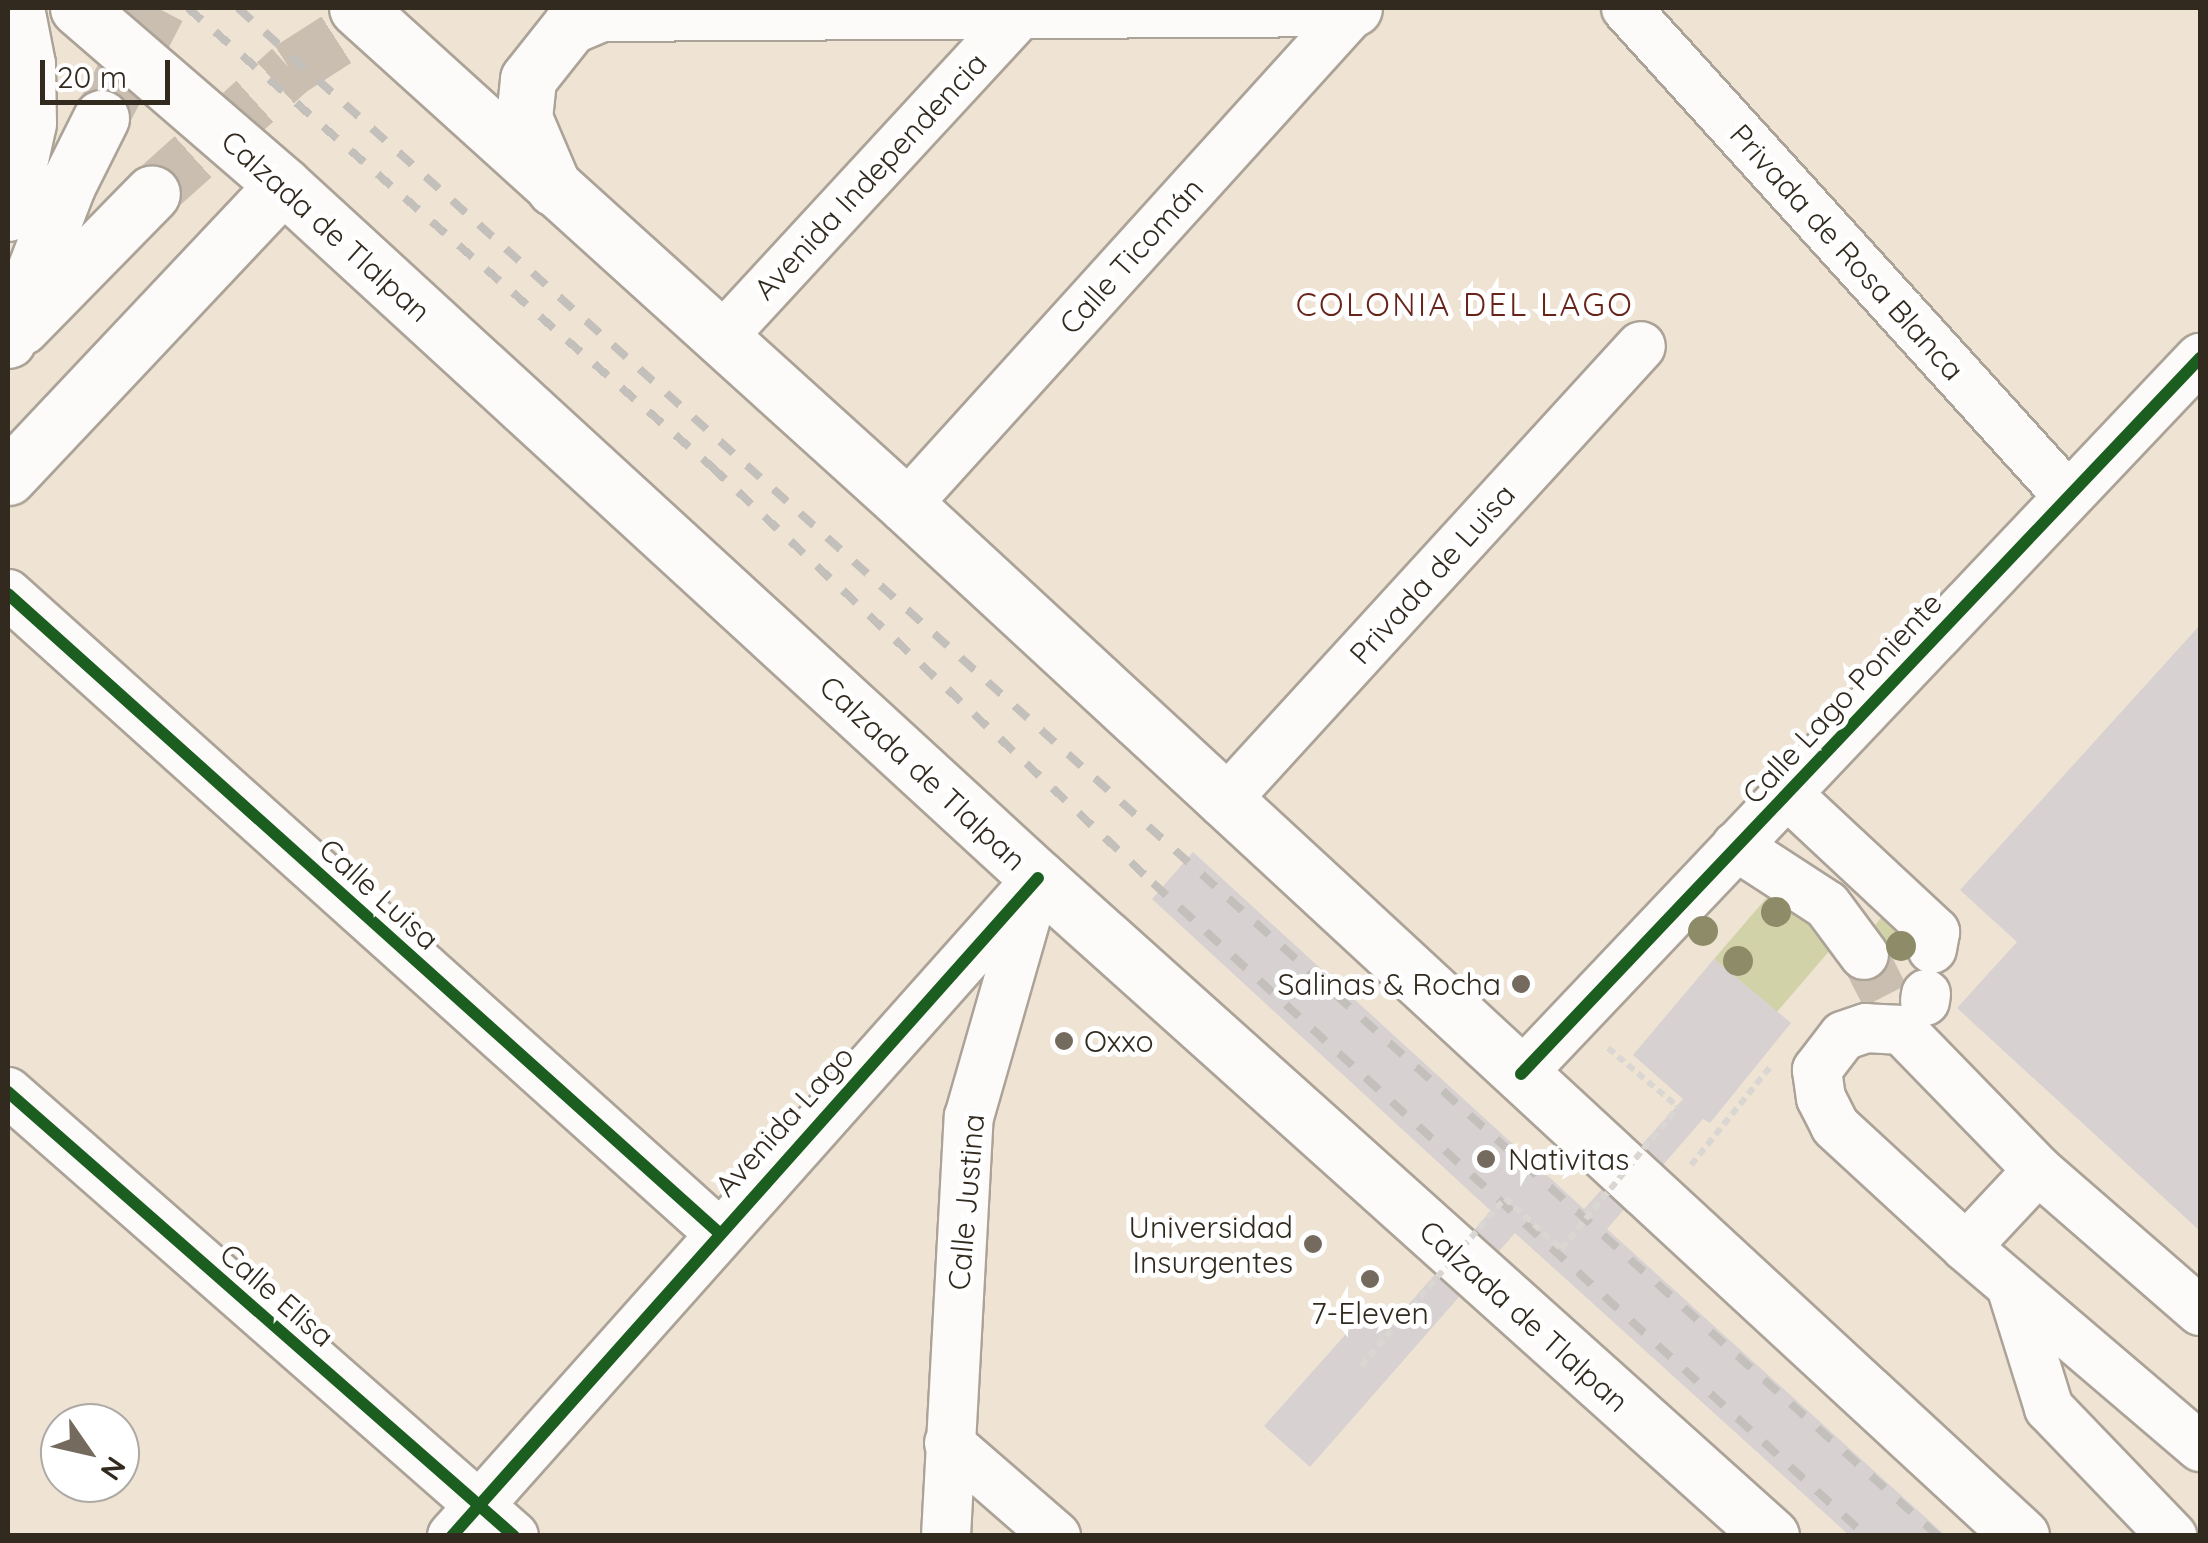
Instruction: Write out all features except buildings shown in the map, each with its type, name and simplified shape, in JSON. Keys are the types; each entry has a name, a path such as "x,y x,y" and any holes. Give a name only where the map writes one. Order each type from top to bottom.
{"main road":[{"path":"8,213 28,124 27,64 16,8"},
{"name":"Calzada de Tlalpan","path":"78,8 283,184 1038,878 1763,1533"},
{"path":"357,8 906,505 1223,803 1662,1202 2021,1536"},
{"path":"554,188 524,118 528,79 570,26 600,13 1019,14 1355,8"},
{"path":"8,341 67,186 101,118"},
{"path":"8,477 283,184"},
{"path":"8,341 152,193"}],"street":[{"name":"Calle Ticomán","path":"906,505 1355,8"},
{"name":"Privada de Rosa Blanca","path":"1626,8 2068,496"},
{"name":"Avenida Independencia","path":"722,337 1019,14"},
{"name":"Privada de Luisa","path":"1223,803 1640,346"},
{"name":"Calle Lago Poniente","path":"1521,1074 2200,358"},
{"name":"Calle Luisa","path":"8,594 718,1232"},
{"path":"1786,794 1935,932 1914,994 1866,1028 1842,1036 1817,1070 1821,1098 1835,1126 1966,1248 2200,1446"},
{"path":"1736,846 1826,905 1864,954"},
{"name":"Avenida Lago","path":"482,1525 718,1232 1038,878"},
{"name":"Calle Justina","path":"946,1536 969,1117 1038,878"},
{"path":"1914,994 2038,1170 2200,1311"},
{"name":"Calle Elisa","path":"8,1092 482,1525"},
{"path":"1966,1248 2038,1170"},
{"path":"2011,1286 2049,1408 2172,1536"},
{"path":"949,1443 1056,1536"}],"path":[{"path":"1361,1366 1505,1198 1560,1249 1678,1107 1573,1018"},
{"path":"1662,1202 1734,1112"}],"green space":[{"path":"1775,888 1796,898 1831,949 1777,1012 1714,959"},
{"path":"1884,914 1921,948 1922,955 1872,953 1869,933"}],"tunnel":[{"path":"101,118 158,8"},
{"path":"152,193 290,69 385,8"},
{"path":"1864,955 1885,996"}],"railway":[{"path":"188,8 712,467 1153,883 1866,1536"},
{"path":"238,8 1938,1536"}],"cycle path":[{"path":"1521,1074 2200,358"},
{"path":"8,594 718,1232"},
{"path":"452,1536 1038,878"},
{"path":"8,1092 514,1536"}],"place":[{"name":"Salinas & Rocha","path":"1521,984"},
{"name":"Oxxo","path":"1064,1041"},
{"name":"Nativitas","path":"1486,1159"},
{"name":"Universidad Insurgentes","path":"1313,1244"},
{"name":"7-Eleven","path":"1370,1279"}],"district":[{"name":"COLONIA DEL LAGO","path":"1465,304"}]}
